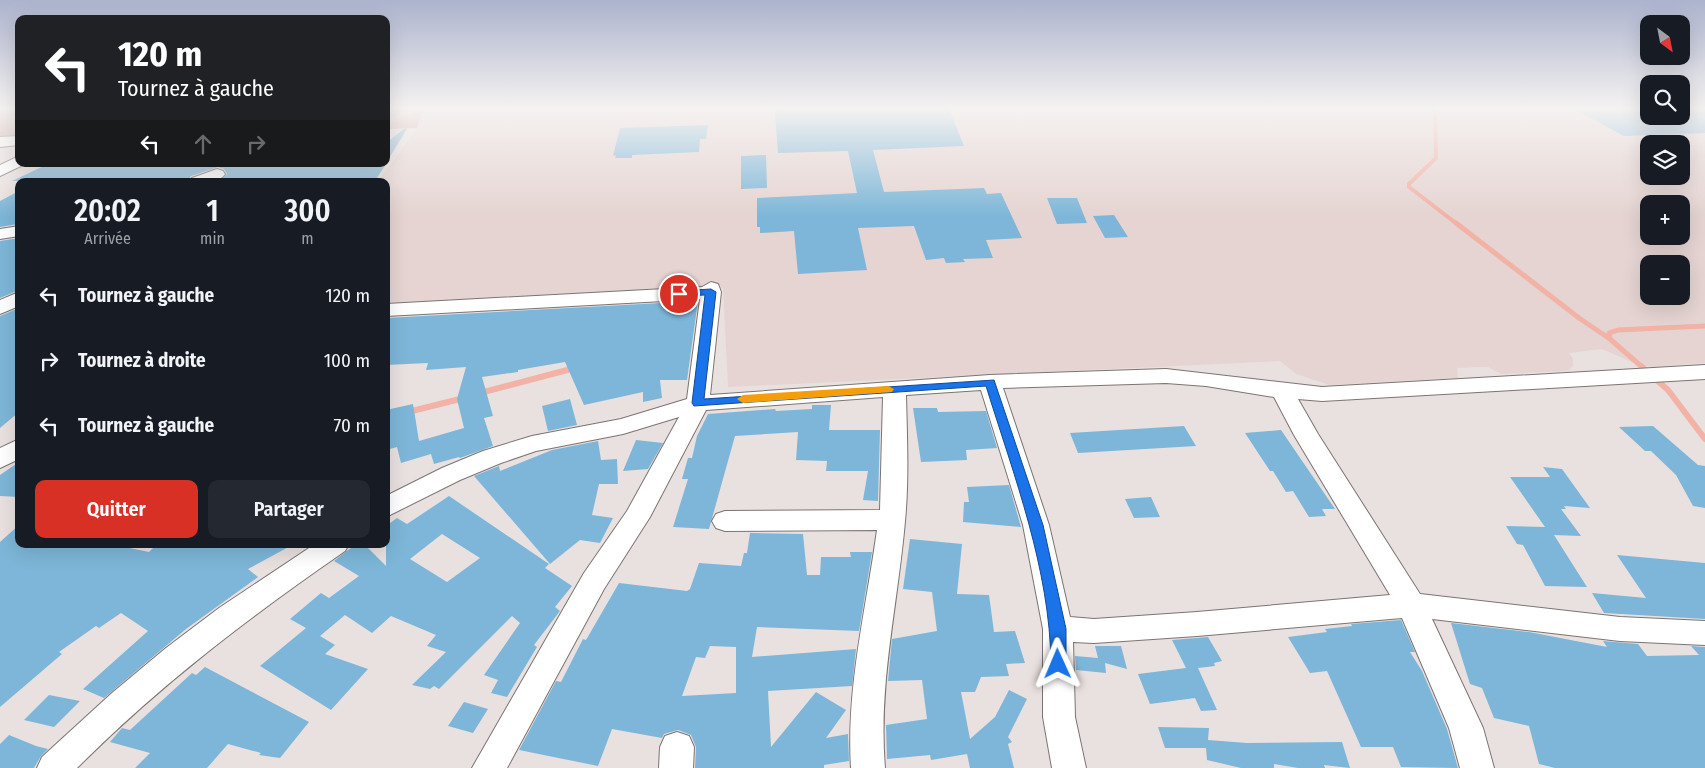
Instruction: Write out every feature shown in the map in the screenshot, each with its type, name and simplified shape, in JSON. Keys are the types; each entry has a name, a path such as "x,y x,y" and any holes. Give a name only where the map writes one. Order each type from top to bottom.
{"street":[{"path":"0,171 15,164"},
{"path":"206,178 217,174"},
{"path":"0,234 15,232"},
{"path":"390,310 711,290 698,403 637,517 594,581 488,768"},
{"path":"0,308 15,300"},
{"path":"390,502 492,457 532,444 623,426 698,403 990,382 1166,376 1206,379 1282,391 1322,394 1705,372"},
{"path":"990,382 1036,525 1058,629 1059,717 1069,768"},
{"path":"868,768 867,696 892,520 896,442 894,389"},
{"path":"1282,391 1306,435 1411,605 1466,728 1478,768"},
{"path":"0,446 15,446"},
{"path":"0,460 15,449"},
{"path":"726,521 892,520"},
{"path":"54,768 97,726 195,642 250,601 329,548"},
{"path":"1058,629 1094,631 1197,624 1411,605 1620,629 1705,633"}],"shaded area":[{"path":"405,145 1640,145 1640,185 1690,185 1690,145 1705,145 1705,363 1652,367 1636,364 1602,349 1569,353 1573,359 1573,366 1568,371 1501,374 1488,367 1457,368 1458,378 1330,385 1296,374 1280,361 728,387 723,288 390,303 390,178 380,178"}],"building":[{"path":"390,145 397,145 390,157"},
{"path":"616,145 700,145 699,152 632,155 632,158 615,158 616,155 613,156"},
{"path":"777,145 964,145 873,150 884,192 984,188 987,194 1001,193 1022,238 986,240 993,258 963,259 965,262 946,263 944,258 926,260 914,226 858,228 867,270 798,274 794,231 760,233 760,227 757,227 757,198 857,193 848,151 778,153"},
{"path":"766,155 767,188 741,189 741,156"},
{"path":"42,167 218,167 190,178 18,178"},
{"path":"218,167 384,167 377,178 222,178 227,174 224,169"},
{"path":"15,193 15,224 0,227 0,201"},
{"path":"1047,198 1077,198 1087,223 1057,224"},
{"path":"1114,215 1128,237 1105,238 1093,216"},
{"path":"15,239 15,292 0,298 0,241"},
{"path":"698,301 687,380 660,380 662,398 643,402 643,392 584,405 565,362 482,377 493,416 484,418 493,446 460,458 434,464 431,454 401,463 397,447 390,449 390,409 413,404 419,441 464,428 457,399 466,367 426,370 428,363 390,365 390,318"},
{"path":"15,310 15,415 0,428 0,316"},
{"path":"570,399 577,425 548,431 542,406"},
{"path":"812,405 831,405 829,430 880,430 878,501 863,500 868,471 826,471 827,461 796,460 798,432 735,436 709,529 673,527 688,479 682,479 688,458 692,458 697,436 708,414 775,409 776,411 812,409"},
{"path":"913,408 937,408 938,412 986,411 997,448 966,450 967,460 921,462"},
{"path":"1184,426 1196,446 1078,453 1070,433"},
{"path":"1653,426 1698,465 1705,466 1705,508 1693,506 1676,475 1651,451 1645,451 1619,427"},
{"path":"1281,430 1335,509 1322,509 1326,516 1309,517 1293,491 1286,492 1273,471 1270,471 1245,433"},
{"path":"636,440 663,443 648,469 623,471"},
{"path":"598,441 601,460 617,459 618,484 599,484 592,515 613,518 600,543 580,540 550,564 474,476 499,466 500,471 552,450"},
{"path":"15,465 15,497 0,496 0,475"},
{"path":"1543,467 1562,469 1590,508 1564,506 1566,509 1561,509 1581,536 1554,535 1587,587 1545,586 1523,545 1517,544 1506,526 1545,527 1510,477 1550,477"},
{"path":"1009,485 1021,527 963,522 964,502 969,502 967,487"},
{"path":"449,496 549,564 545,568 572,586 555,607 560,611 534,645 537,647 507,697 491,693 498,680 484,675 520,623 512,616 439,689 434,686 430,689 412,685 446,652 427,646 436,635 391,616 372,633 345,615 320,636 335,645 325,654 368,669 331,710 260,666 306,628 290,619 321,593 329,598 359,576 334,561 351,548 368,548 386,566 386,548 390,548 390,523 397,518 407,524","holes":["442,534 480,558 447,582 410,559"]},
{"path":"1151,497 1160,517 1134,518 1125,499"},
{"path":"15,529 15,548 130,548 149,552 153,548 287,548 248,569 258,577 186,629 104,698 83,689 148,631 121,613 99,628 96,626 59,652 62,654 0,707 0,542"},
{"path":"750,533 803,534 807,575 820,575 821,557 851,557 850,552 872,552 859,631 757,627 752,657 856,649 852,686 768,691 771,747 816,692 846,710 826,738 848,734 849,761 824,765 824,768 695,768 696,747 691,735 678,730 664,734 662,738 612,729 598,766 519,750 556,681 561,682 583,639 586,640 619,583 687,591 690,589 699,563 741,566 744,553 747,553","holes":["710,646 736,647 736,693 682,696 696,657 705,658"]},
{"path":"910,539 962,544 957,594 989,595 994,632 1015,631 1025,663 1006,664 1009,676 981,677 975,692 961,692 970,739 995,717 1009,690 1027,699 1008,737 1012,742 1008,744 1014,768 970,768 967,754 931,760 930,755 887,759 886,725 927,719 922,680 888,681 892,639 937,631 932,592 903,589"},
{"path":"1617,555 1705,563 1705,619 1604,613 1592,593 1646,598"},
{"path":"1401,620 1415,652 1410,652 1422,671 1447,729 1458,768 1401,767 1393,747 1361,747 1327,671 1310,673 1288,637 1327,632 1325,629 1352,626 1351,624"},
{"path":"1451,623 1529,632 1607,647 1603,641 1638,644 1647,656 1699,655 1691,646 1705,647 1705,768 1555,768 1539,764 1529,726 1494,718 1482,688 1470,684"},
{"path":"1208,637 1222,661 1214,663 1215,666 1198,668 1217,710 1201,711 1195,698 1150,704 1138,674 1186,668 1172,640"},
{"path":"1095,646 1121,646 1127,669 1105,663 1106,673 1076,670 1075,656 1098,658"},
{"path":"205,667 309,722 280,758 259,755 261,753 228,744 207,768 135,768 150,753 110,742 122,728 130,730 192,673 196,675"},
{"path":"49,695 80,701 54,727 24,720"},
{"path":"464,702 488,709 473,733 448,726"},
{"path":"1158,727 1209,728 1208,740 1247,743 1342,742 1350,768 1324,765 1325,768 1298,768 1274,764 1274,768 1241,768 1207,760 1206,748 1165,748"},
{"path":"9,735 48,749 34,768 0,768 0,744"}],"waterway":[{"path":"1436,145 1436,158 1409,184 1409,187 1457,224"},
{"path":"1456,223 1579,318 1610,339"},
{"path":"1610,339 1609,333 1618,330 1705,326"},
{"path":"1610,339 1642,367"},
{"path":"1641,366 1668,390 1705,439"},
{"path":"480,393 575,368"},
{"path":"408,412 464,398"}],"slow traffic":[{"path":"743,399 888,389"}],"route":[{"path":"679,294 711,292 698,403 990,382 1036,525 1058,629 1058,664"}]}
